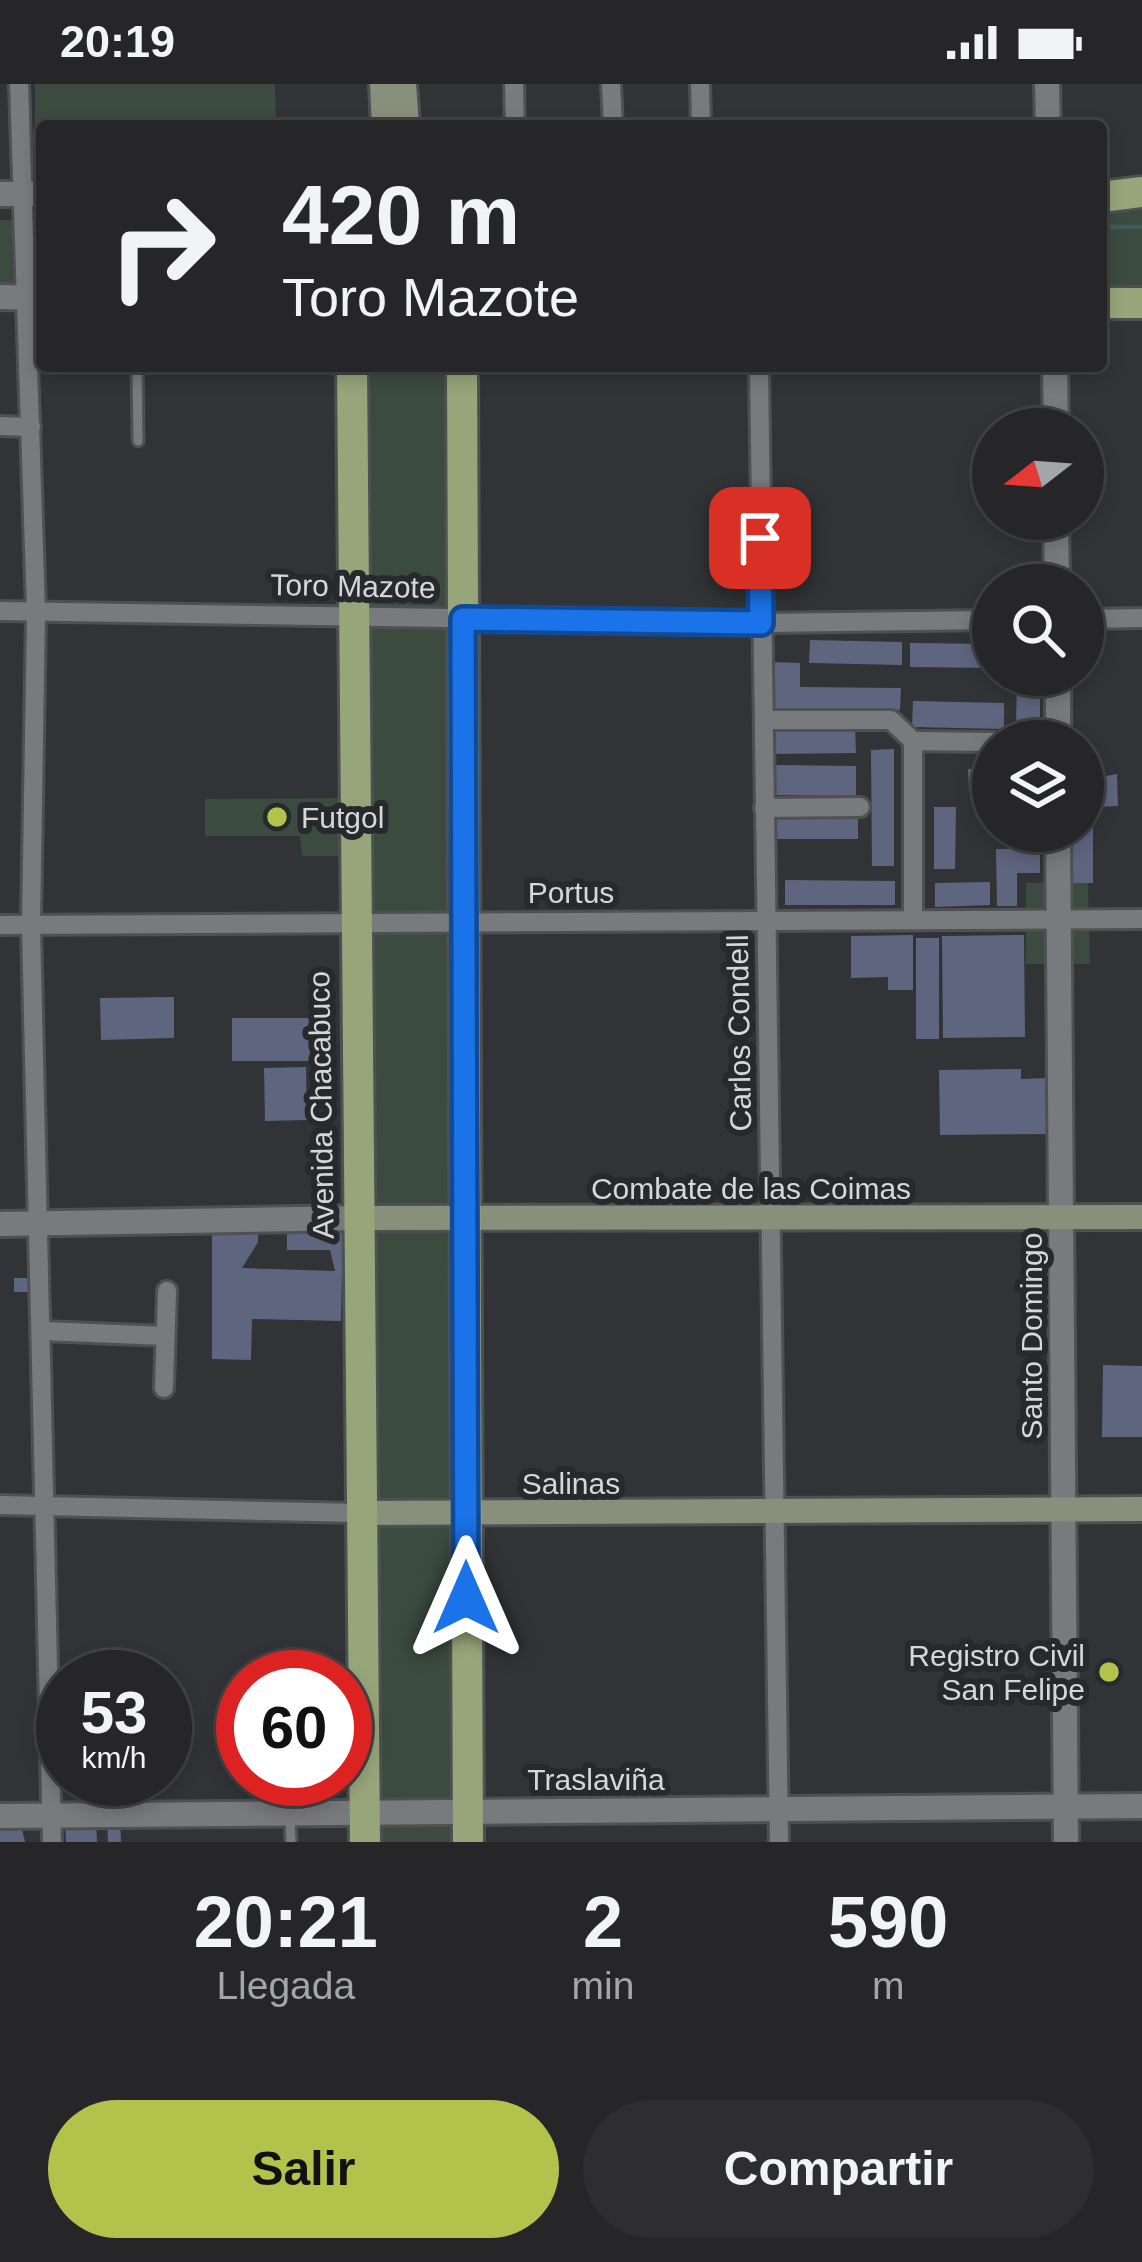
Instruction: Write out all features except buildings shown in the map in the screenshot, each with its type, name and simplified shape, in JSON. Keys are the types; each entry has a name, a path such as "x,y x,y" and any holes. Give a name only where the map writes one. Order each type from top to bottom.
{"main road":[{"path":"382,84 384,120"},
{"path":"404,84 407,120"},
{"path":"1107,196 1142,192"},
{"path":"1107,302 1142,303"},
{"name":"Avenida Chacabuco","path":"352,372 365,1826"},
{"path":"462,372 467,1842"},
{"name":"Combate de las Coimas","path":"360,1219 1142,1217"},
{"name":"Salinas","path":"359,1514 1142,1509"}],"street":[{"path":"19,84 22,194 35,298 32,926 52,1842"},
{"path":"514,84 515,120"},
{"path":"611,84 614,120"},
{"path":"700,84 701,120"},
{"path":"1047,84 1048,120"},
{"path":"0,297 35,298"},
{"name":"Carlos Condell","path":"759,372 779,1842"},
{"path":"1055,372 1056,408"},
{"path":"0,426 31,427"},
{"name":"Toro Mazote","path":"0,611 761,623 972,620"},
{"path":"1104,619 1142,618"},
{"path":"764,720 891,720 914,741 972,742"},
{"path":"914,741 914,920"},
{"path":"764,808 860,807"},
{"name":"Santo Domingo","path":"1058,852 1066,1842"},
{"name":"Portus","path":"0,925 1142,919"},
{"path":"0,1224 360,1219"},
{"path":"164,1388 167,1291"},
{"path":"43,1331 165,1336"},
{"name":"Salinas","path":"0,1505 359,1514"},
{"name":"Traslaviña","path":"0,1816 290,1812 365,1826 467,1810 1142,1806"}],"lane":[{"path":"137,372 138,441"},
{"path":"290,1812 291,1842"}],"green space":[{"path":"35,84 275,84 276,120 36,120 35,187"},
{"path":"1142,211 1142,290 1107,291 1107,213"},
{"path":"0,220 12,220 13,285 0,285"},
{"path":"363,372 454,372 455,1842 369,1842 372,1650 368,1650"},
{"name":"Futgol","path":"349,798 349,856 302,856 300,836 205,836 205,799"},
{"path":"1026,883 1088,883 1090,964 1026,964"}],"waterway":[{"path":"1107,227 1142,227"}],"place":[{"name":"Futgol","path":"277,817"},
{"name":"Registro Civil San Felipe","path":"1109,1672"}],"route":[{"path":"466,1598 463,619 761,623 760,538"}]}
